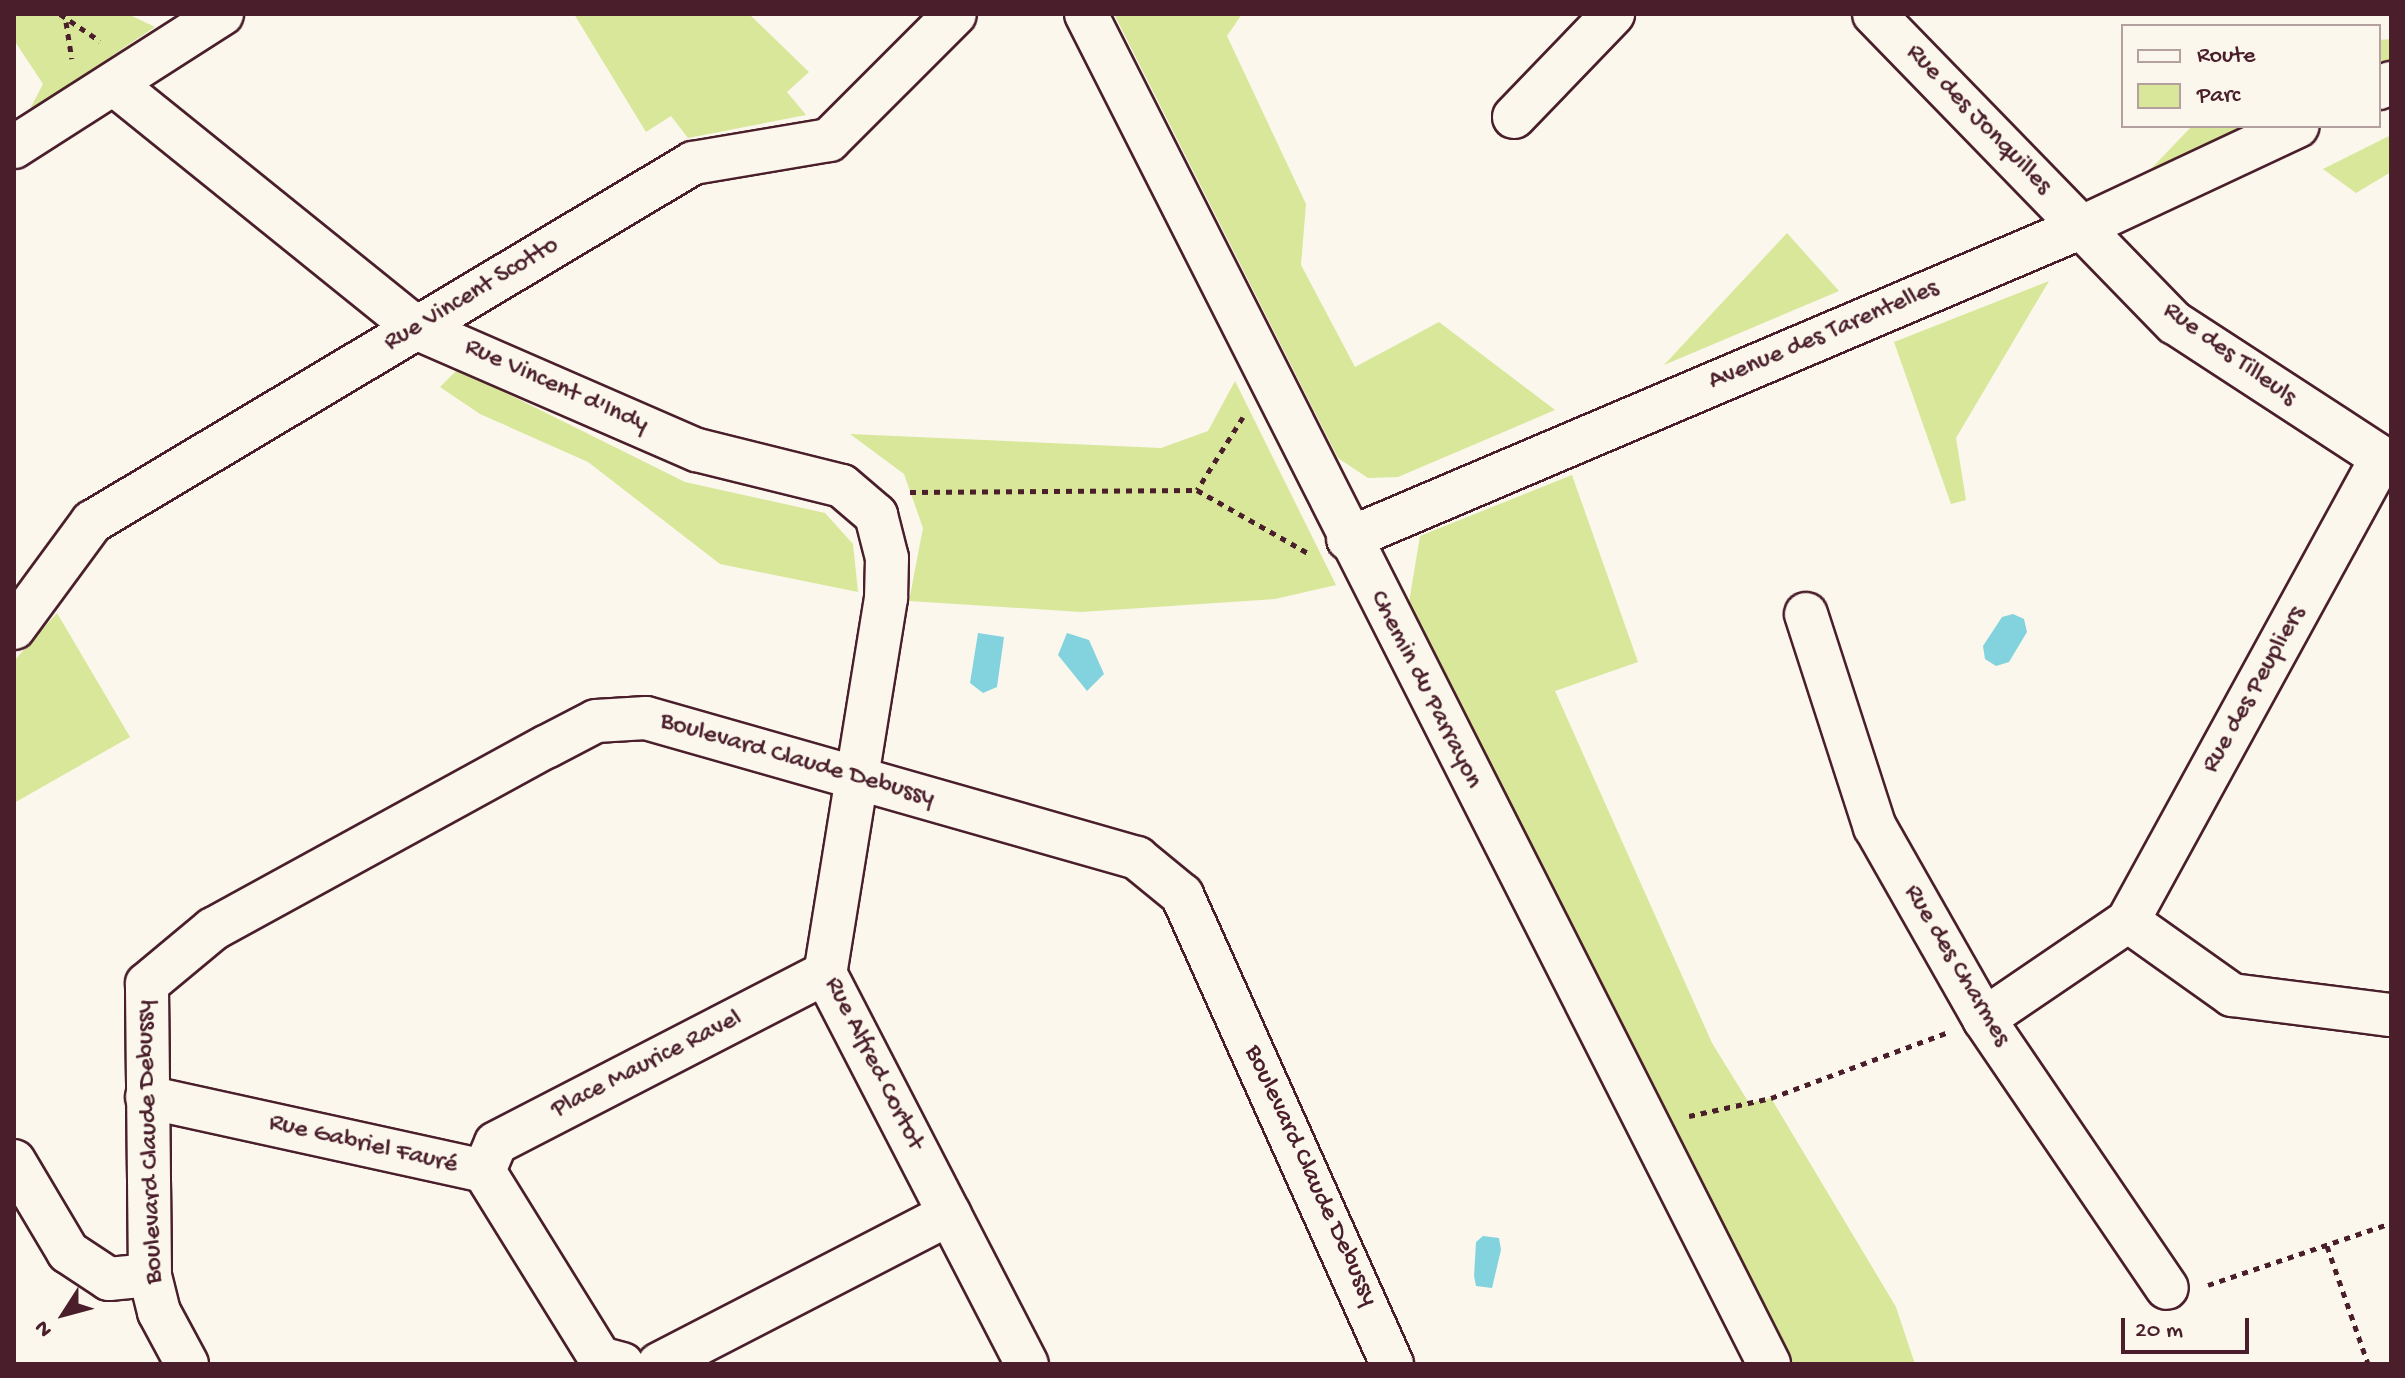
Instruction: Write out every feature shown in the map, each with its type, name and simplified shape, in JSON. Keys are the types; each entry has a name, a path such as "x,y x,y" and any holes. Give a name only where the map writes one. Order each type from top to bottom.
{"street":[{"path":"14,147 222,14"},
{"name":"Rue Vincent Scotto","path":"14,628 92,522 693,163 829,140 955,14"},
{"name":"Chemin du Parrayon","path":"1086,14 1269,375 1348,539 1769,1364"},
{"path":"1514,117 1613,14"},
{"name":"Rue des Jonquilles","path":"1874,14 2082,227"},
{"name":"Rue Vincent d'Indy","path":"114,84 416,328 697,450 842,486 876,515"},
{"name":"Avenue des Tarentelles","path":"1348,539 2082,227 2294,128"},
{"name":"Rue des Tilleuls","path":"2082,227 2175,323 2386,462"},
{"name":"Rue des Peupliers","path":"1984,1019 2128,921 2386,462"},
{"name":"Rue Alfred Cortot","path":"876,515 887,558 886,598 825,973 1027,1364"},
{"name":"Rue des Charmes","path":"1806,614 1875,827 1984,1019 2167,1288"},
{"name":"Boulevard Claude Debussy","path":"187,1364 159,1312 150,1275 147,984 172,957 596,721 646,718 1137,858 1182,895 1392,1364"},
{"path":"2128,921 2232,995 2391,1015"},
{"name":"Place Maurice Ravel","path":"484,1171 496,1143 825,973"},
{"name":"Rue Gabriel Fauré","path":"147,1097 484,1171 600,1358 622,1364"},
{"path":"14,1161 68,1252 109,1279 150,1275"},
{"path":"659,1364 950,1214"}],"path":[{"path":"1197,490 1269,375"},
{"path":"876,515 904,492 1197,490 1312,555 1348,539"},
{"path":"1647,1126 1771,1098 1984,1019"},
{"path":"2167,1288 2224,1283 2391,1223"},
{"path":"2327,1246 2368,1364"}],"green space":[{"path":"14,14 128,14 155,27 29,111 43,84 14,40"},
{"path":"574,14 749,14 809,72 787,92 806,115 688,138 671,116 646,132"},
{"path":"1114,14 1242,14 1227,36 1306,204 1301,265 1355,367 1439,322 1555,410 1398,477 1368,478 1338,458"},
{"path":"2391,39 2391,64 2381,68 2381,40"},
{"path":"2190,128 2246,128 2149,171"},
{"path":"2391,135 2391,172 2356,193 2323,169"},
{"path":"1787,233 1839,291 1664,365"},
{"path":"2049,281 1956,438 1966,500 1951,504 1894,342"},
{"path":"458,369 685,482 825,513 853,544 858,592 720,564 588,462 480,414 440,387"},
{"path":"1235,381 1336,585 1275,599 1081,612 909,601 923,528 904,474 850,434 1161,448 1208,431"},
{"path":"1572,475 1638,662 1555,691 1712,1043 1749,1103 1771,1098 1896,1307 1915,1364 1791,1364 1407,614 1420,536"},
{"path":"57,613 130,737 14,803 14,661"}],"water":[{"path":"2013,614 2024,619 2027,632 2009,662 1996,666 1985,659 1983,646 2002,617"},
{"path":"978,633 1004,637 997,687 983,693 970,683"},
{"path":"1067,633 1089,640 1104,674 1087,691 1058,655"},
{"path":"1483,1236 1499,1238 1501,1250 1492,1288 1476,1286 1474,1276 1476,1242"}]}
